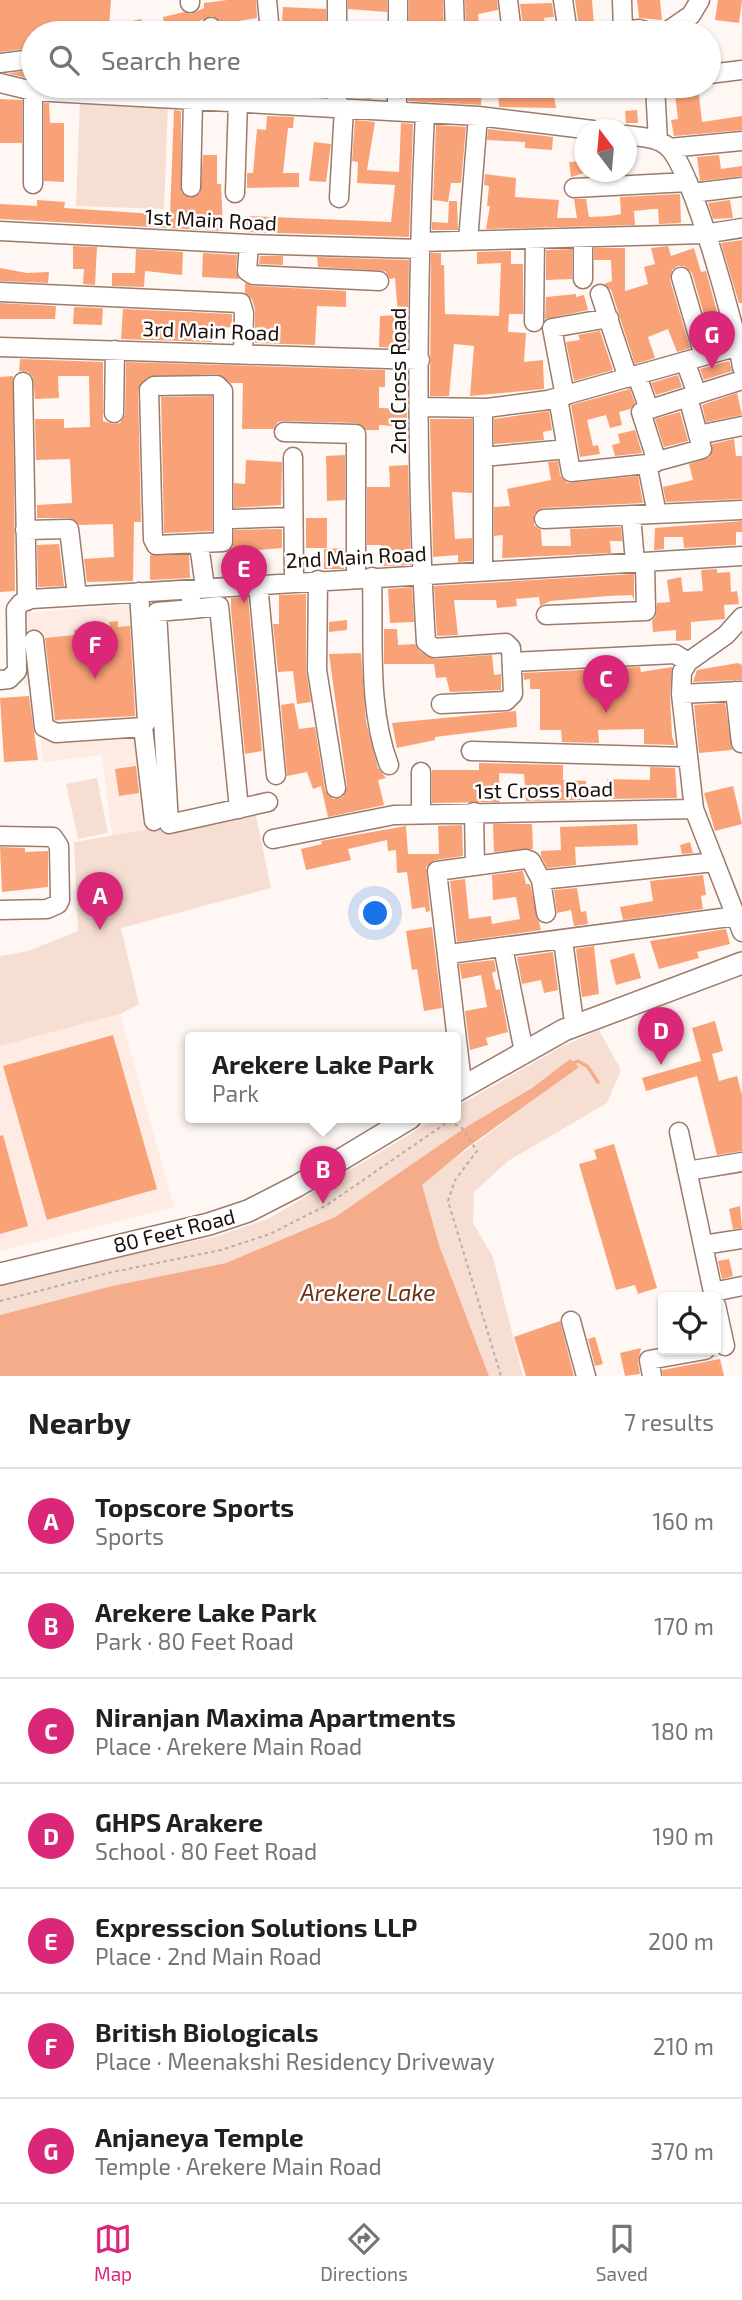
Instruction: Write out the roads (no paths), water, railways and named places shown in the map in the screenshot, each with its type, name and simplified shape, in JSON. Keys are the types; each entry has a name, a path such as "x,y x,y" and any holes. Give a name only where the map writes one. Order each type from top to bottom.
{"main road":[{"path":"461,1078 522,1047 573,1015 742,950"},
{"path":"522,1047 742,963"},
{"name":"80 Feet Road","path":"0,1274 222,1220 297,1186 380,1123"},
{"name":"80 Feet Road","path":"0,1260 228,1205 400,1123"}],"street":[{"path":"267,0 269,21"},
{"path":"337,0 337,21"},
{"path":"398,0 398,21"},
{"path":"454,0 455,21"},
{"path":"508,0 511,21"},
{"path":"563,0 566,21"},
{"path":"622,0 623,21"},
{"path":"682,21 694,12 700,0"},
{"path":"0,63 21,60"},
{"path":"721,73 742,70"},
{"path":"0,83 21,88"},
{"path":"33,98 33,184"},
{"path":"157,98 198,98"},
{"path":"226,98 238,102 478,116 574,128"},
{"path":"275,98 276,104"},
{"path":"339,98 339,198"},
{"path":"397,98 397,111"},
{"path":"657,98 664,145 690,187 704,234 735,307 742,367"},
{"path":"191,187 193,100"},
{"path":"235,193 238,102"},
{"name":"2nd Cross Road","path":"425,113 419,246 422,574 426,642 429,647 506,643 511,648 512,662"},
{"path":"468,241 478,116"},
{"path":"637,138 664,145 742,141"},
{"path":"574,188 742,187"},
{"name":"1st Main Road","path":"0,231 249,244 419,246 468,241 704,234 742,228"},
{"path":"583,238 583,279"},
{"path":"534,321 535,239"},
{"path":"249,244 249,274 379,281"},
{"path":"681,277 704,356"},
{"path":"0,292 241,303 244,313 243,354"},
{"path":"600,294 633,377 649,409"},
{"path":"608,318 552,328 571,472 652,463 702,449 685,361"},
{"name":"3rd Main Road","path":"0,346 420,360"},
{"path":"420,407 483,408 562,397 738,346"},
{"path":"114,413 115,350"},
{"path":"657,514 652,463 641,412 742,380"},
{"path":"17,671 16,609 27,601 23,382"},
{"path":"217,385 223,391 224,540 220,544 200,545 156,545 153,542 148,393 154,386 217,385"},
{"path":"483,408 483,571"},
{"path":"698,435 742,426"},
{"path":"284,432 356,434 364,578 383,749 389,765"},
{"path":"483,457 568,449"},
{"path":"293,457 294,582"},
{"path":"544,519 742,510"},
{"path":"546,615 646,611 631,516"},
{"path":"232,519 293,517"},
{"path":"25,530 69,529 77,596"},
{"path":"190,609 200,545"},
{"name":"2nd Main Road","path":"27,601 318,580 742,556"},
{"path":"318,580 317,670 336,788"},
{"path":"258,584 276,775"},
{"path":"139,592 147,721 142,727 155,821"},
{"path":"239,808 219,606 157,612 169,824 268,802"},
{"path":"449,954 563,940 740,924 694,809 681,694 682,672 688,662 726,635 742,617"},
{"path":"34,640 42,723 48,731 142,727"},
{"path":"441,704 511,699 512,662 675,654 688,662"},
{"path":"0,680 9,679 17,671 35,671"},
{"path":"681,694 738,691 741,743"},
{"path":"471,751 688,757"},
{"path":"421,772 422,814"},
{"name":"1st Cross Road","path":"273,839 394,815 694,809"},
{"path":"474,813 475,865"},
{"path":"0,836 53,837 59,846 60,900 58,904 47,909 0,910"},
{"path":"455,1032 449,954 435,876 437,871 526,859 535,864 541,880 546,914"},
{"path":"541,880 715,862"},
{"path":"563,940 573,1015"},
{"path":"503,947 522,1047"},
{"path":"678,1132 713,1292"},
{"path":"687,1171 742,1161"},
{"path":"703,1245 742,1239"},
{"path":"721,1295 742,1286"},
{"path":"571,1321 586,1376"},
{"path":"721,1324 727,1346"},
{"path":"652,1376 649,1360 677,1355"}],"water":[{"name":"Arekere Lake","path":"570,1059 579,1067 468,1147 422,1185 439,1245 489,1376 0,1376 0,1315 112,1286 226,1263 335,1217 466,1127 532,1088"}],"waterway":[{"path":"574,1063 578,1061 587,1066 598,1082"}],"place":[{"name":"Anjaneya Temple","path":"712,369"},
{"name":"Expresscion Solutions LLP","path":"244,603"},
{"name":"British Biologicals","path":"95,679"},
{"name":"Niranjan Maxima Apartments","path":"606,713"},
{"name":"Topscore Sports","path":"100,930"},
{"name":"GHPS Arakere","path":"661,1065"},
{"name":"Arekere Lake Park","path":"323,1204"}]}
